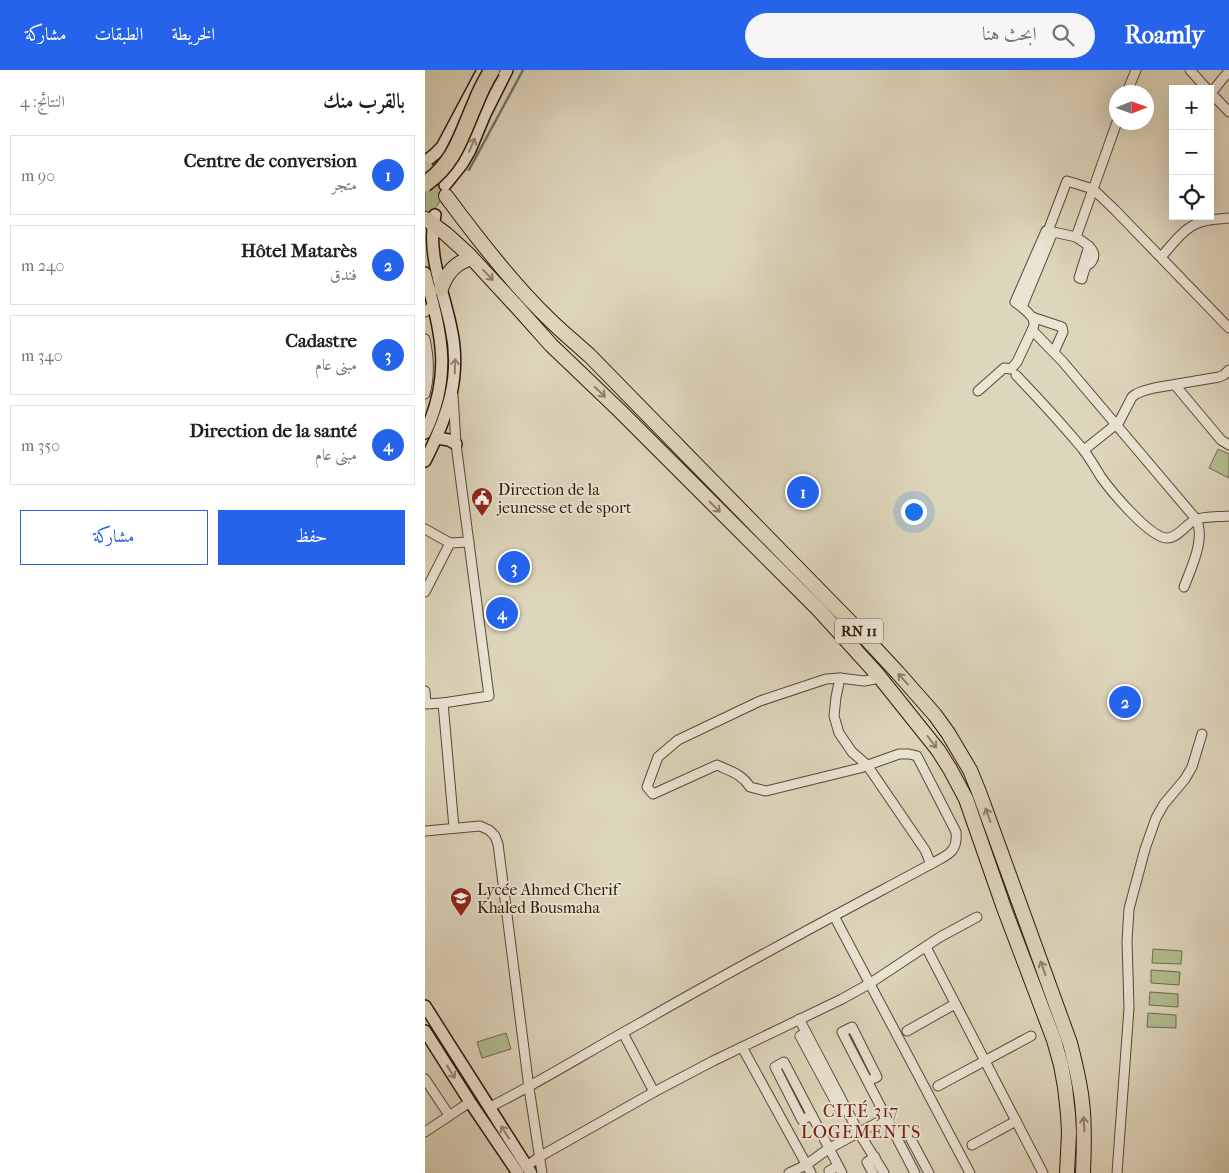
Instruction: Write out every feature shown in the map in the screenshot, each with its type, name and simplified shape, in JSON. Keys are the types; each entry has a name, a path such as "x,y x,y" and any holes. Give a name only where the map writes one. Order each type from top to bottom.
{"highway":[{"path":"426,170 444,168 451,158 492,70"},
{"name":"RN 11","path":"445,191 475,235 547,317 591,357 859,631 930,710 948,734 970,770 979,792 1070,1043 1083,1104 1083,1173"},
{"name":"RN 11","path":"430,219 458,244 551,345 620,411 819,610 880,678 938,750 965,799 1054,1040 1064,1080 1068,1114 1067,1173"},
{"path":"441,288 451,269 471,258"}],"main road":[{"path":"426,170 442,146 483,70"},
{"path":"425,461 437,438 447,412 453,391 455,373 454,344 441,288 430,219 441,209 445,191 463,164 507,70"},
{"name":"RN 11","path":"426,170 437,174 443,181 445,191"},
{"path":"425,274 429,308 441,339 443,361 437,405 425,433"},
{"path":"437,438 449,440 456,444"},
{"path":"425,1006 490,1107 525,1171"},
{"path":"425,1031 470,1102 525,1171"}],"street":[{"path":"1130,85 1136,70"},
{"path":"1190,70 1203,85"},
{"path":"1214,87 1229,71"},
{"path":"1214,97 1229,112"},
{"path":"1076,237 1114,130"},
{"path":"1051,231 1067,181 1093,189 1229,328"},
{"path":"1161,257 1184,231 1192,225 1202,221 1227,220"},
{"path":"1014,372 1035,324 1032,317 1015,302 1046,231 1076,237 1089,246"},
{"path":"1032,317 1062,327 1063,332 1054,352"},
{"path":"1032,330 1054,352 1116,424 1199,524 1200,538 1184,587"},
{"path":"425,339 429,373 425,394"},
{"path":"977,391 1004,368 1014,372 1084,450 1102,478 1127,507 1154,533 1161,537 1169,538 1196,519 1229,516"},
{"path":"1084,450 1119,422 1132,397 1136,394 1154,388 1219,377 1229,370"},
{"path":"1175,385 1221,440 1229,444"},
{"path":"425,692 426,704 489,696 456,444 453,391"},
{"path":"425,529 450,543 469,542"},
{"path":"425,592 450,543"},
{"path":"840,678 834,716 839,732 852,752 867,765 925,850 931,864"},
{"path":"490,1107 529,1088 623,1033 953,851 957,842 956,832 917,756 909,754 899,754 867,765 766,791 750,787 737,774 717,765 653,794 647,787 657,757 678,740 760,701 826,679 840,678 864,681 880,678"},
{"path":"443,703 454,828"},
{"path":"1117,1173 1129,1008 1127,941 1129,909 1145,849 1156,818 1164,804 1185,779 1192,767 1202,734"},
{"path":"425,831 484,827 495,836 498,844 529,1088 542,1173"},
{"path":"834,916 970,1173"},
{"path":"525,1171 539,1157 654,1092 742,1047 843,999 940,937 977,917"},
{"path":"926,947 1043,1173"},
{"path":"907,1031 955,1004"},
{"path":"799,1020 859,1133 884,1173"},
{"path":"868,1082 877,1077 852,1027 842,1032 915,1173"},
{"path":"623,1033 654,1092"},
{"path":"938,1086 1031,1036"},
{"path":"742,1047 811,1173"},
{"path":"812,1116 802,1120 775,1067 784,1062 812,1116 829,1149 840,1170 829,1171 830,1173"},
{"path":"425,1079 449,1115"},
{"path":"425,1132 470,1102"},
{"path":"789,1173 886,1118"},
{"path":"971,1146 1016,1121"},
{"path":"896,1136 906,1130 929,1173"},
{"path":"873,1173 867,1162 875,1157"}],"green space":[{"path":"425,173 439,183 442,193 437,206 425,214"},
{"path":"1218,449 1229,454 1229,478 1209,468"},
{"path":"1153,949 1182,951 1181,964 1152,963"},
{"path":"1151,970 1180,972 1179,985 1151,983"},
{"path":"1150,992 1178,994 1178,1007 1149,1005"},
{"path":"1148,1013 1176,1015 1176,1028 1147,1027"},
{"path":"506,1033 511,1049 482,1058 477,1042"}],"waterway":[{"path":"469,170 523,70"}],"place":[{"name":"Centre de conversion","path":"803,492"},
{"name":"Direction de la jeunesse et de sport","path":"482,517"},
{"name":"Cadastre","path":"514,567"},
{"name":"Direction de la santé","path":"502,613"},
{"name":"Hôtel Matarès","path":"1125,702"},
{"name":"Lycée Ahmed Cherif Khaled Bousmaha","path":"461,917"}],"district":[{"name":"CITÉ 317 LOGEMENTS","path":"861,1121"}]}
